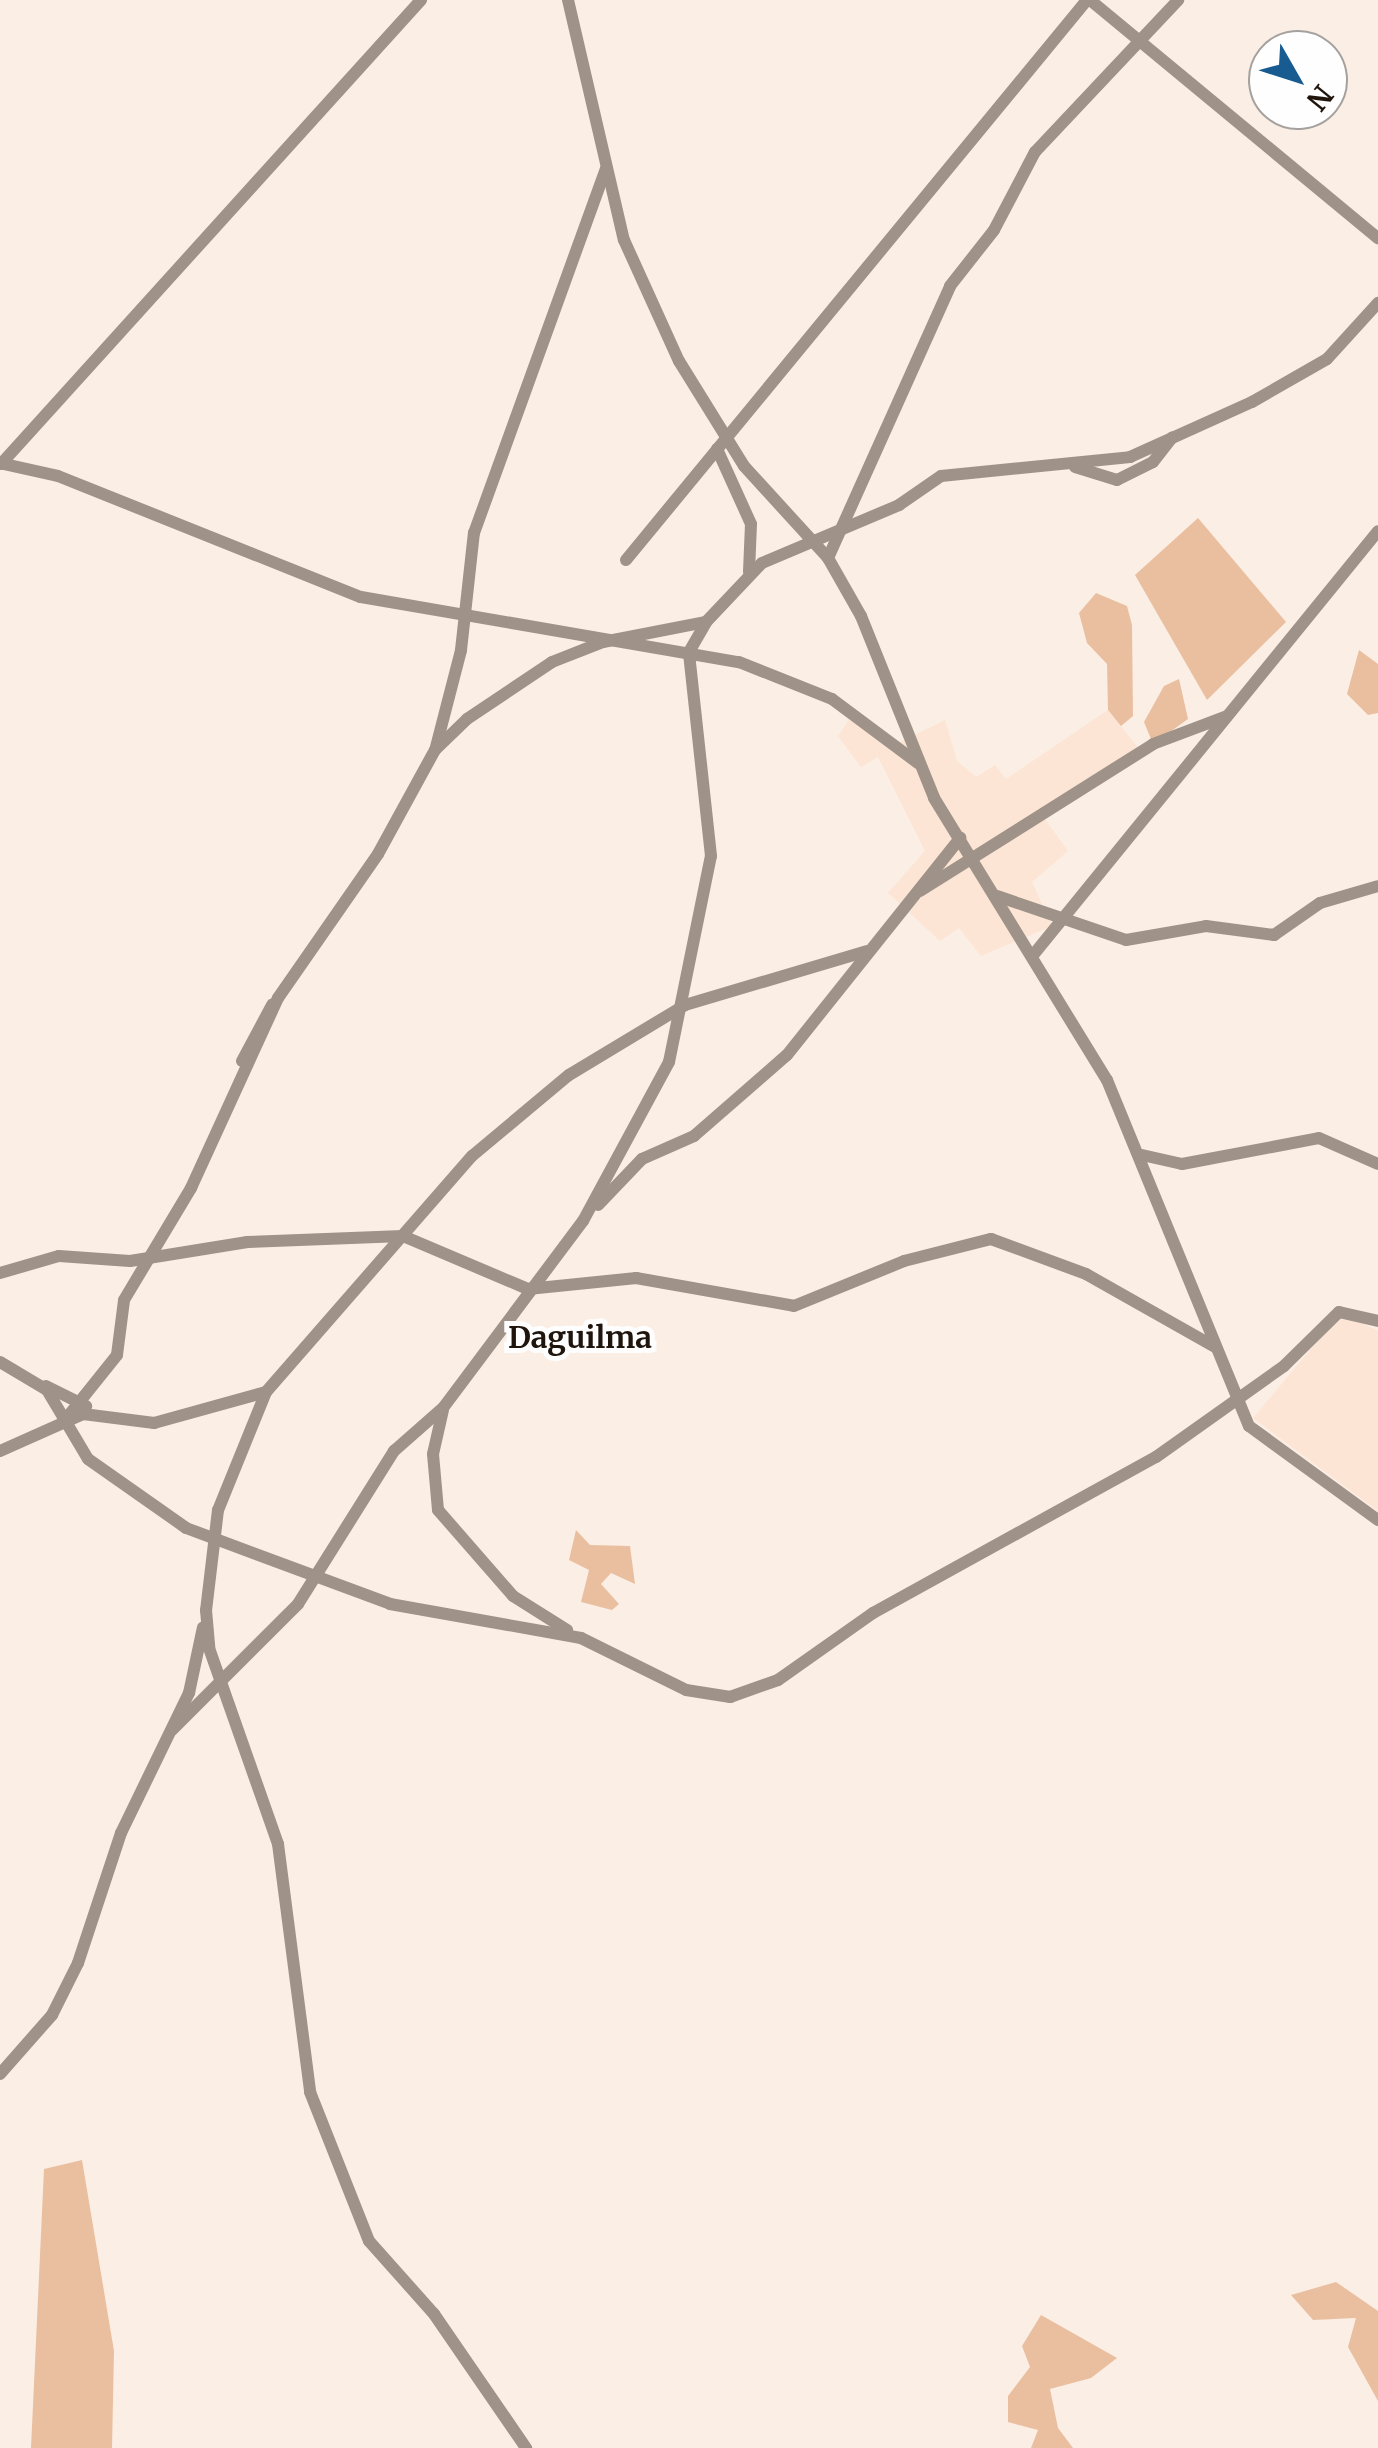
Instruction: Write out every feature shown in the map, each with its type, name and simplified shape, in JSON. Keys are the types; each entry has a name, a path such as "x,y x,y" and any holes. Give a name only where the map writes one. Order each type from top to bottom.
{"street":[{"path":"1,464 422,0"},
{"path":"568,0 606,168 649,298 714,418 751,524 749,572"},
{"path":"626,560 1088,0 1378,238"},
{"path":"828,558 835,526 882,448 950,286 994,230 1034,152 1178,0"},
{"path":"0,1451 54,1433 82,1405 118,1355 124,1300 191,1188 238,1073 278,998 378,854 435,750 461,650 460,616 474,533 606,168"},
{"path":"583,1222 669,1062 685,1005 711,856 689,652 706,622 749,572 835,526 964,470 1071,466 1130,457 1296,382 1378,303"},
{"path":"1071,466 1117,480 1153,462 1173,436"},
{"path":"722,444 828,558 922,767 960,838 1034,954 1140,1153 1236,1400 1287,1460 1378,1520"},
{"path":"1,464 58,476 361,597 603,642 689,652 832,699 922,767"},
{"path":"1034,954 1378,531"},
{"path":"435,750 525,676 603,642 706,622"},
{"path":"910,897 1153,744 1227,716"},
{"path":"172,1730 224,1688 312,1576 394,1451 443,1408 528,1289 583,1222 642,1159 694,1136 787,1056 960,838"},
{"path":"997,896 1126,940 1206,926 1274,935 1320,902 1378,886"},
{"path":"0,2074 52,2015 78,1964 121,1833 172,1730 206,1610 212,1536 266,1392 472,1156 569,1075 685,1005 867,951"},
{"path":"1140,1153 1154,1164 1182,1164 1318,1138 1378,1164"},
{"path":"0,1273 59,1256 146,1260 252,1242 402,1236 528,1289 636,1278 794,1306 904,1260 991,1240 1086,1274 1215,1348"},
{"path":"443,1408 433,1454 448,1526 513,1596 581,1638 686,1690 752,1692 873,1613 1142,1466 1236,1400 1338,1312 1378,1321"},
{"path":"0,1362 106,1415 154,1422 266,1392"},
{"path":"40,1382 113,1480 212,1536 390,1604 581,1638"},
{"path":"65,1420 106,1415"},
{"path":"206,1610 224,1688 278,1844 324,2138 384,2266 434,2314 526,2448"}],"shaded area":[{"path":"1198,518 1286,622 1207,700 1135,575"},
{"path":"1096,593 1127,606 1132,625 1133,716 1121,726 1108,710 1107,664 1087,643 1079,613"},
{"path":"1359,650 1378,664 1378,713 1368,715 1347,694"},
{"path":"1179,679 1188,719 1153,744 1144,722 1164,686"},
{"path":"1108,710 1141,751 1042,815 1068,851 1032,882 1052,926 981,956 959,928 940,941 888,893 925,851 878,757 861,767 838,736 854,713 898,743 945,720 957,761 976,777 995,765 1006,779"},
{"path":"1341,1313 1378,1331 1378,1511 1253,1418"},
{"path":"576,1530 590,1545 630,1546 635,1584 611,1573 601,1584 619,1604 612,1610 581,1602 589,1570 569,1560"},
{"path":"82,2160 114,2351 112,2448 31,2448 44,2169"},
{"path":"1336,2282 1378,2311 1378,2401 1348,2347 1356,2318 1313,2320 1291,2295"},
{"path":"1041,2315 1117,2358 1091,2378 1050,2389 1058,2428 1073,2448 1031,2448 1038,2430 1008,2422 1008,2396 1030,2367 1022,2346"}],"district":[{"name":"Daguilma","path":"580,1337"}]}
